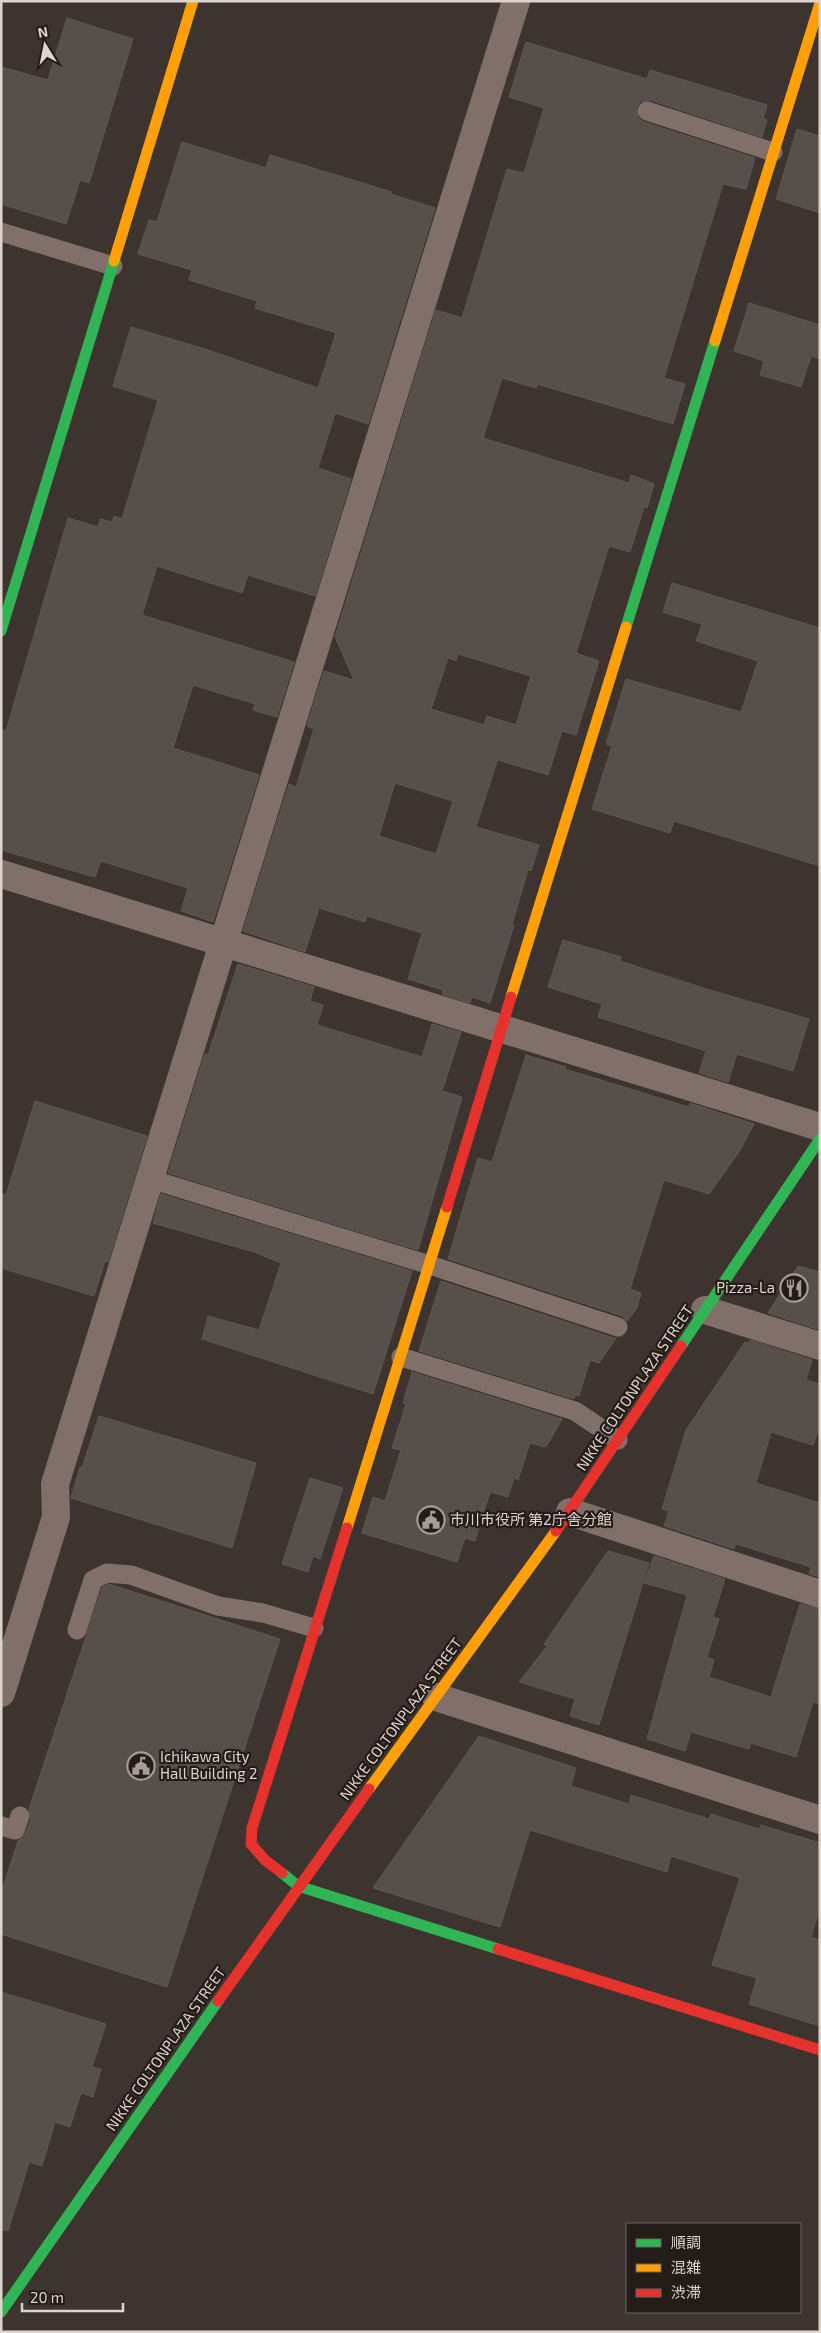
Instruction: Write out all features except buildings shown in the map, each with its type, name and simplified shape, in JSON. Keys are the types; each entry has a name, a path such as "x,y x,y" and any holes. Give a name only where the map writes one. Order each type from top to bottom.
{"street":[{"path":"1,631 193,1"},
{"path":"1,1693 56,1517 55,1484 516,1"},
{"path":"820,3 430,1265 252,1828 252,1844 265,1860 298,1886 820,2050"},
{"path":"1,874 820,1127"},
{"name":"NIKKE COLTONPLAZA STREET","path":"1,2312 298,1886 570,1512 820,1139"},
{"path":"705,1310 820,1346"},
{"path":"570,1512 820,1594"},
{"path":"436,1697 820,1820"}],"lane":[{"path":"648,111 773,152"},
{"path":"1,232 113,266"},
{"path":"150,1179 430,1265 618,1327"},
{"path":"401,1358 575,1411 618,1440"},
{"path":"77,1630 93,1580 107,1573 131,1575 169,1594 217,1610 263,1613 314,1628"},
{"path":"1,1826 16,1830 20,1816"}],"traffic: fast":[{"path":"1,631 114,261"},
{"path":"626,627 715,341"},
{"path":"681,1346 820,1139"},
{"path":"282,1873 298,1886 498,1949"},
{"path":"1,2312 218,2001"}],"traffic: slow":[{"path":"114,261 193,1"},
{"path":"715,341 820,3"},
{"path":"511,997 626,627"},
{"path":"347,1528 447,1207"},
{"path":"369,1789 556,1531"}],"traffic: jam":[{"path":"447,1207 511,997"},
{"path":"556,1531 681,1346"},
{"path":"282,1873 265,1860 251,1844 252,1828 347,1528"},
{"path":"218,2001 369,1789"},
{"path":"498,1949 820,2050"}],"place":[{"name":"Pizza-La","path":"794,1288"},
{"name":"市川市役所 第2庁舎分館","path":"431,1520"},
{"name":"Ichikawa City Hall Building 2","path":"141,1766"}]}
